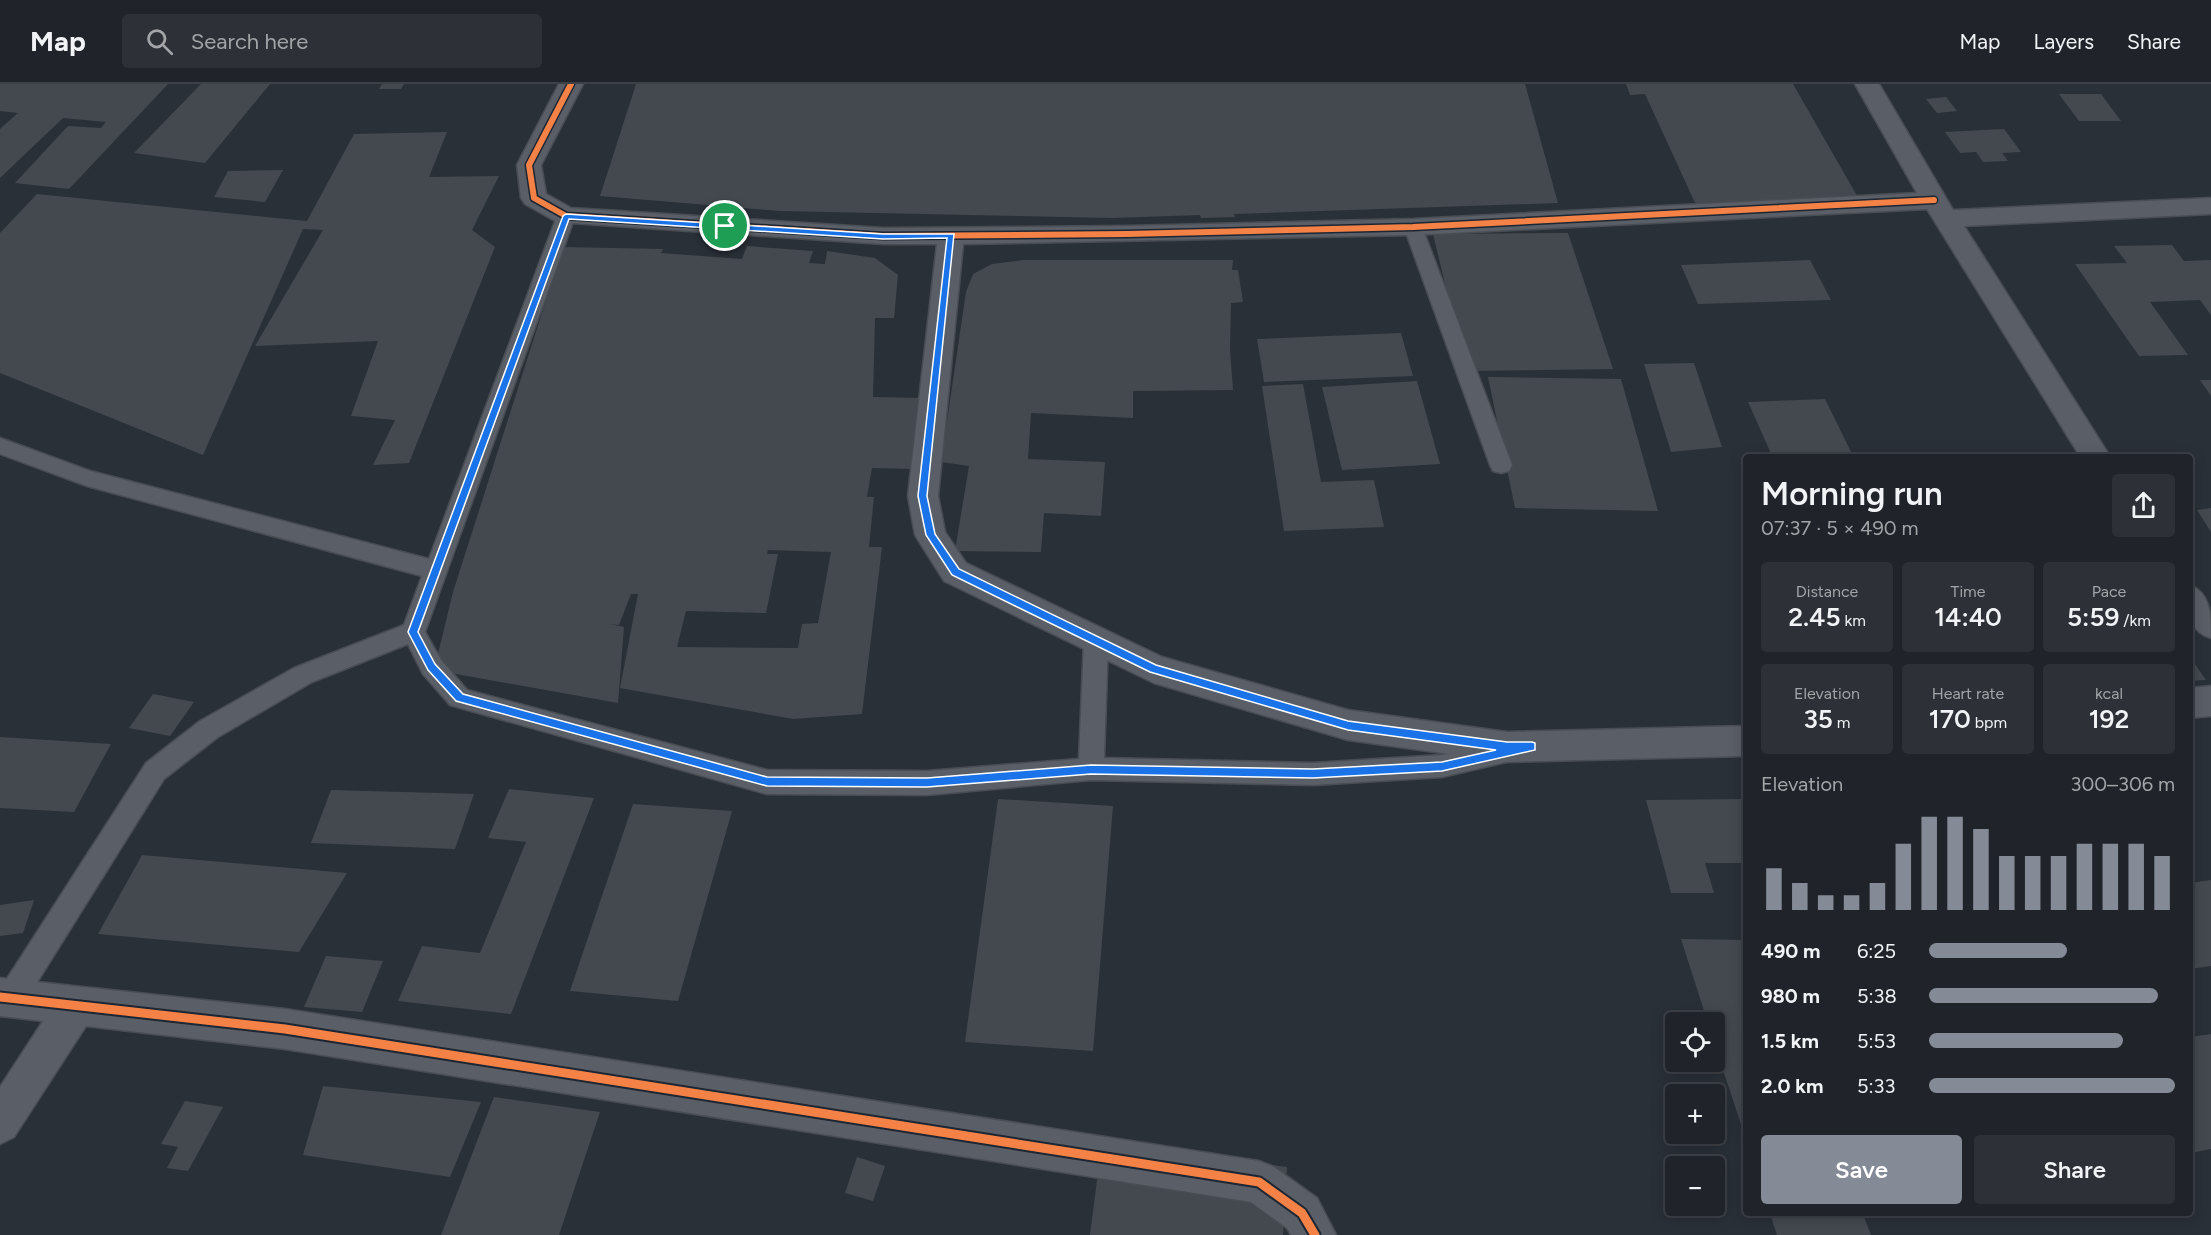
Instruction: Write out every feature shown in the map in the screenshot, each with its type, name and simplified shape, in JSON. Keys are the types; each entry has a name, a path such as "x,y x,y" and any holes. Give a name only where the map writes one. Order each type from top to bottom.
{"street":[{"path":"571,84 529,165 534,198 566,216 883,236 951,236 1413,227 1695,214 2211,206"},
{"path":"1867,84 1940,209 2094,454"},
{"path":"951,236 922,496 930,535 955,572 1154,669 1348,725 1507,747 1743,741"},
{"path":"2193,602 2211,625"},
{"path":"2193,703 2211,701"},
{"path":"5,998 285,1029 1259,1182 1302,1214 1315,1235"},
{"path":"0,1123 77,1005"}],"lane":[{"path":"5,998 155,771 209,729 303,675 413,632 566,216"},
{"path":"1413,227 1501,465"},
{"path":"0,446 87,478 436,570"},
{"path":"413,632 432,667 459,698 767,782 927,783 1091,769 1336,772 1442,766 1532,747"},
{"path":"1091,769 1096,641"}],"building":[{"path":"0,84 168,84 69,189 15,183 68,126 101,128 106,122 63,118 0,178 0,129 18,113 0,111"},
{"path":"201,84 270,84 205,163 134,153"},
{"path":"382,84 404,84 401,89 379,89"},
{"path":"636,84 1525,84 1558,203 1234,214 1235,217 1201,218 1200,215 1113,218 780,211 600,196"},
{"path":"1626,84 1793,84 1860,201 1696,205 1645,94 1630,95"},
{"path":"2059,94 2101,94 2121,121 2079,121"},
{"path":"1946,97 1957,111 1937,113 1926,99"},
{"path":"2004,129 2021,152 2002,153 2008,161 1983,162 1976,152 1960,153 1945,132"},
{"path":"447,132 429,177 499,176 472,230 495,247 409,463 373,465 395,420 351,416 378,341 255,346 323,230 303,229 203,455 0,373 0,233 37,194 307,221 354,134"},
{"path":"283,170 265,202 214,197 228,171"},
{"path":"1568,233 1613,369 1466,371 1433,234"},
{"path":"2172,245 2184,261 2211,260 2211,315 2200,300 2150,302 2188,355 2139,356 2075,264 2127,263 2114,246"},
{"path":"747,246 813,251 809,263 825,264 827,251 875,258 898,275 894,318 875,318 873,397 926,398 912,469 872,468 867,497 874,497 869,547 882,547 862,714 793,719 620,688 638,594 631,594 619,625 609,624 624,627 618,703 434,670 453,592 563,247 663,249 661,253 742,259","holes":["768,550 831,552 818,623 802,624 798,648 677,647 686,611 766,613 778,554 767,554"]},
{"path":"1023,260 1233,260 1232,270 1238,270 1243,302 1231,303 1230,350 1233,390 1133,391 1133,418 1031,413 1028,459 1105,462 1101,516 1044,513 1041,552 955,551 969,466 941,462 966,292 973,274 992,264"},
{"path":"1810,260 1831,300 1698,304 1681,265"},
{"path":"1401,333 1413,376 1264,382 1257,339"},
{"path":"1694,363 1722,447 1671,452 1644,364"},
{"path":"1488,377 1621,379 1658,511 1515,508"},
{"path":"2200,380 2211,380 2211,396"},
{"path":"1417,381 1440,464 1342,470 1322,387"},
{"path":"1303,384 1321,482 1374,480 1384,527 1284,531 1262,386"},
{"path":"1825,399 1852,454 1771,454 1748,402"},
{"path":"2211,508 2211,532 2197,510"},
{"path":"2193,661 2206,680 2193,681"},
{"path":"153,694 194,702 170,736 129,728"},
{"path":"0,737 111,744 74,812 0,808"},
{"path":"509,789 594,798 511,1014 398,1001 422,946 480,953 526,842 488,838"},
{"path":"331,790 474,794 455,849 311,843"},
{"path":"998,799 1113,806 1093,1051 965,1042"},
{"path":"1743,799 1743,863 1705,863 1714,893 1671,893 1646,800"},
{"path":"633,804 732,811 678,1001 570,991"},
{"path":"142,855 347,873 299,952 98,934"},
{"path":"2211,880 2211,966 2193,969 2193,883"},
{"path":"34,900 23,933 0,936 0,905"},
{"path":"1681,939 1743,940 1743,1130 1724,1072 1725,1012 1704,1012"},
{"path":"326,956 383,961 362,1012 304,1007"},
{"path":"2211,1034 2211,1149 2193,1152 2193,1037"},
{"path":"323,1086 481,1102 450,1177 303,1155"},
{"path":"494,1097 600,1112 559,1235 441,1235"},
{"path":"185,1101 223,1107 188,1171 167,1168 178,1147 161,1144"},
{"path":"1102,1142 1287,1167 1283,1235 1090,1235"},
{"path":"857,1157 885,1166 873,1201 845,1193"},
{"path":"1771,1216 1864,1216 1871,1235 1777,1235"}],"cycle path":[{"path":"571,84 529,165 534,198 566,216 883,236 1127,234 1413,227 1934,200"},
{"path":"0,997 285,1029 1259,1182 1302,1213 1315,1235"}],"route":[{"path":"566,216 725,226 883,236 951,236 922,496 930,535 955,572 1154,669 1348,725 1507,747 1532,747 1442,766 1313,774 1091,769 927,783 767,782 459,698 432,667 413,632 566,216"}]}
